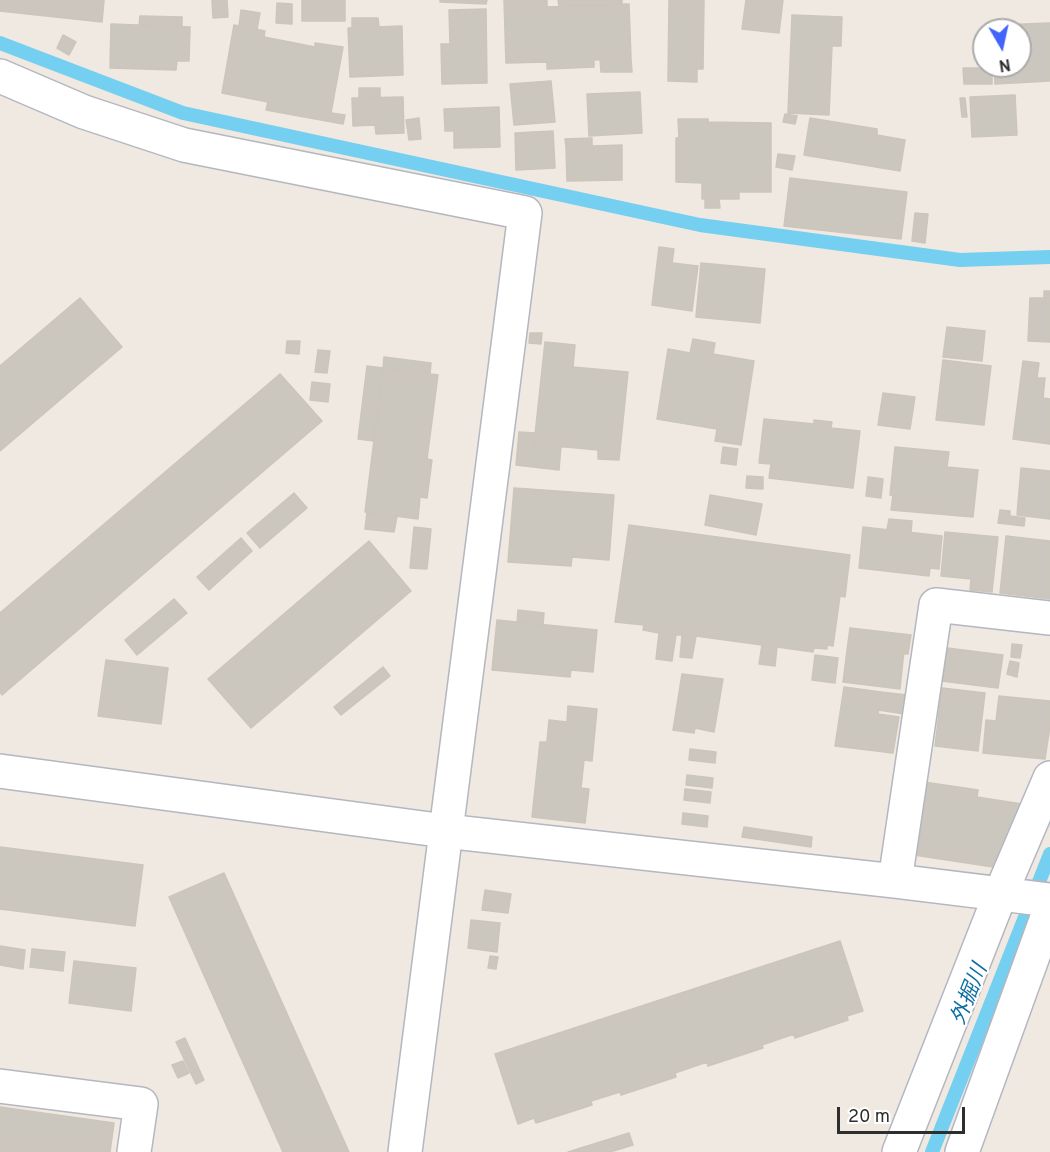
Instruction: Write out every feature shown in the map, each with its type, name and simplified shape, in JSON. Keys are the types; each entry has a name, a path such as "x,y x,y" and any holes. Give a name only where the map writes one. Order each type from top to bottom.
{"street":[{"path":"0,75 84,112 184,145 525,213 480,580 445,831 405,1152"},
{"path":"895,880 936,606 1050,618"},
{"path":"0,771 445,831 895,880 1050,900"},
{"path":"898,1152 1000,895 1050,778"},
{"path":"962,1152 1050,909"},
{"path":"0,1086 141,1104 134,1152"}],"building":[{"path":"0,0 104,0 102,22 0,11"},
{"path":"212,0 227,0 228,17 213,18"},
{"path":"302,0 345,0 345,21 302,21"},
{"path":"440,0 487,0 486,4 440,2"},
{"path":"504,0 547,0 547,7 629,4 631,59 594,60 594,67 547,69 547,62 506,63"},
{"path":"558,0 622,0 622,4 559,6"},
{"path":"669,0 704,0 703,69 697,69 697,82 668,81"},
{"path":"746,0 783,0 779,33 742,29"},
{"path":"277,3 292,4 292,24 276,23"},
{"path":"486,9 487,83 442,84 441,44 450,44 449,10"},
{"path":"241,10 260,13 257,29 239,26"},
{"path":"792,15 842,17 841,46 832,46 829,115 788,113"},
{"path":"140,16 182,17 182,27 139,26"},
{"path":"352,18 378,18 379,27 352,28"},
{"path":"1050,23 1050,81 995,84 995,78 1032,78 1032,24"},
{"path":"111,24 190,27 189,61 177,61 176,70 110,68"},
{"path":"234,25 265,31 264,37 315,47 315,43 343,47 331,113 345,115 343,124 266,110 268,102 222,93"},
{"path":"402,26 403,75 350,77 348,28"},
{"path":"63,35 76,42 69,55 57,48"},
{"path":"600,59 631,59 632,72 601,72"},
{"path":"963,68 972,68 972,78 992,78 992,84 964,84"},
{"path":"551,81 555,122 514,125 510,84"},
{"path":"359,88 380,88 380,97 359,98"},
{"path":"640,92 642,133 589,136 587,94"},
{"path":"1015,95 1017,135 972,137 970,97"},
{"path":"403,97 404,133 376,134 375,125 353,126 352,98"},
{"path":"960,98 965,98 967,117 962,117"},
{"path":"499,107 500,147 454,148 454,131 445,131 444,109"},
{"path":"785,114 797,116 795,124 783,122"},
{"path":"419,118 421,139 409,140 406,120"},
{"path":"810,118 877,129 877,135 905,140 900,171 804,155"},
{"path":"678,119 771,123 771,192 739,192 739,199 702,199 702,183 676,182"},
{"path":"553,131 555,168 516,170 515,133"},
{"path":"592,138 592,147 566,147 565,139"},
{"path":"622,145 622,180 567,181 566,147"},
{"path":"778,154 795,156 792,170 776,167"},
{"path":"790,178 907,192 901,239 784,226"},
{"path":"705,199 719,199 720,208 705,208"},
{"path":"915,213 928,214 925,243 912,241"},
{"path":"659,247 674,249 672,263 698,266 692,311 652,305"},
{"path":"701,263 765,269 760,323 696,317"},
{"path":"1044,291 1050,291 1050,342 1028,341 1030,298 1044,298"},
{"path":"80,298 122,347 0,451 0,366"},
{"path":"947,327 985,331 982,361 943,357"},
{"path":"530,333 542,333 541,344 529,343"},
{"path":"693,339 715,343 713,354 754,361 741,445 715,441 717,429 657,419 668,349 690,353"},
{"path":"287,341 300,341 299,354 286,353"},
{"path":"545,342 575,345 573,367 628,372 619,460 598,459 598,450 534,444"},
{"path":"318,350 330,351 327,373 315,372"},
{"path":"384,357 431,363 430,374 383,368"},
{"path":"943,360 991,366 984,425 936,420"},
{"path":"1023,361 1039,363 1037,378 1045,378 1043,398 1050,399 1050,444 1013,439"},
{"path":"367,366 383,368 374,441 358,439"},
{"path":"383,368 438,375 427,459 432,460 427,498 420,497 418,519 365,512"},
{"path":"280,374 322,421 2,695 0,692 0,613"},
{"path":"312,382 330,384 328,402 310,400"},
{"path":"883,393 915,397 910,429 878,425"},
{"path":"764,419 814,424 814,420 832,422 831,428 860,431 853,488 769,478 771,464 759,463"},
{"path":"519,432 536,433 534,444 561,446 559,470 516,465"},
{"path":"723,447 738,449 736,465 721,463"},
{"path":"895,447 949,452 947,467 978,470 973,517 938,514 940,500 890,495"},
{"path":"1021,468 1050,471 1050,519 1017,515"},
{"path":"747,476 763,477 763,489 746,488"},
{"path":"868,477 883,479 881,498 866,496"},
{"path":"514,488 614,495 609,560 572,557 571,566 508,562"},
{"path":"294,493 307,508 260,548 247,533"},
{"path":"710,495 762,504 756,535 705,525"},
{"path":"893,495 940,500 938,514 891,510"},
{"path":"1000,510 1010,511 1010,516 1025,518 1024,526 998,523"},
{"path":"367,512 397,516 394,532 365,529"},
{"path":"889,519 912,521 911,532 887,530"},
{"path":"629,525 850,555 845,597 840,596 833,646 827,645 827,649 814,648 813,652 777,647 775,666 759,664 762,645 696,636 692,658 680,657 682,635 676,635 672,661 656,659 659,633 643,630 644,625 615,622"},
{"path":"414,527 431,529 427,569 410,568"},
{"path":"863,527 942,536 939,569 930,568 929,576 859,568"},
{"path":"945,532 998,537 992,592 970,590 971,579 941,576"},
{"path":"1006,536 1050,541 1050,599 1000,593"},
{"path":"241,538 252,551 209,590 197,577"},
{"path":"369,541 411,591 251,728 208,679"},
{"path":"174,599 187,613 137,655 125,640"},
{"path":"518,610 544,613 543,625 517,623"},
{"path":"497,620 597,630 593,672 571,670 570,677 492,670"},
{"path":"850,628 911,635 908,654 904,654 904,650 848,643"},
{"path":"848,643 904,650 900,689 843,682"},
{"path":"1012,644 1022,645 1020,658 1011,657"},
{"path":"947,648 1003,655 998,688 942,681"},
{"path":"815,655 838,658 835,683 812,680"},
{"path":"106,660 168,668 161,724 98,716"},
{"path":"1010,661 1019,663 1017,677 1007,674"},
{"path":"383,667 390,676 341,715 334,707"},
{"path":"682,674 723,679 714,732 695,728 694,733 673,730"},
{"path":"844,687 881,692 878,714 899,717 893,753 835,746"},
{"path":"942,688 985,693 978,751 935,746"},
{"path":"881,692 907,695 905,714 878,710"},
{"path":"999,696 1050,701 1050,726 1045,759 983,753 986,720 996,721"},
{"path":"568,706 597,709 592,761 584,760 581,788 589,789 585,823 532,817 540,742 547,742 549,720 567,722"},
{"path":"690,749 716,752 715,763 689,760"},
{"path":"687,775 713,778 712,788 686,785"},
{"path":"924,782 978,790 977,797 1028,805 1000,868 914,855"},
{"path":"685,789 711,792 710,803 684,800"},
{"path":"683,813 708,816 707,827 682,824"},
{"path":"744,827 812,837 811,847 742,837"},
{"path":"0,847 143,865 135,926 0,909"},
{"path":"224,873 349,1152 283,1152 169,897"},
{"path":"485,890 511,894 508,913 482,910"},
{"path":"471,920 500,923 497,952 468,948"},
{"path":"840,941 863,1011 847,1016 848,1020 795,1038 794,1034 762,1045 763,1048 708,1066 707,1062 675,1073 676,1077 621,1095 620,1092 591,1101 592,1105 536,1123 534,1118 518,1124 495,1054"},
{"path":"0,946 25,950 23,969 0,965"},
{"path":"32,949 65,952 63,971 30,967"},
{"path":"490,956 498,957 496,969 488,968"},
{"path":"74,961 136,968 131,1011 69,1003"},
{"path":"185,1038 204,1080 196,1084 176,1042"},
{"path":"183,1061 189,1073 178,1078 172,1065"},
{"path":"0,1107 114,1123 110,1152 0,1152"},
{"path":"629,1133 633,1145 610,1152 568,1152"}],"waterway":[{"path":"0,43 183,113 700,225 960,260 1050,257"},
{"name":"外掘川","path":"932,1152 1050,854"}]}
